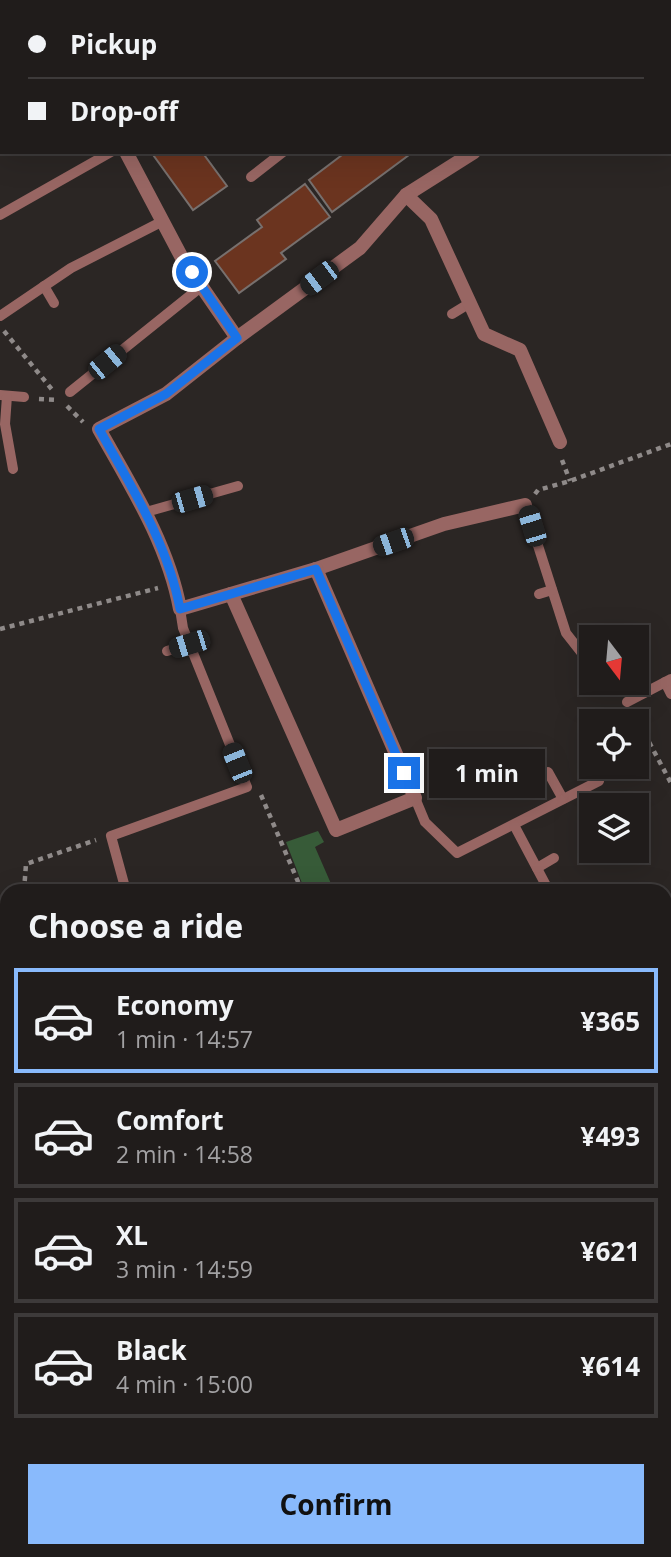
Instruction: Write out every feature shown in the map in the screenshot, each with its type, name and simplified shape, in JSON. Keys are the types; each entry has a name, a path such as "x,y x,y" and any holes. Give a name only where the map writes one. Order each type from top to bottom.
{"street":[{"path":"127,154 182,258 237,338"},
{"path":"471,154 406,195 360,248 166,394 99,429 146,512 175,584 180,609 316,569 444,524 525,505"},
{"path":"406,195 431,219 484,334 520,350 560,442"},
{"path":"231,594 336,830 415,798 316,569"}],"lane":[{"path":"0,215 107,154"},
{"path":"251,177 280,154"},
{"path":"0,316 72,268 163,221"},
{"path":"44,286 54,303"},
{"path":"70,392 202,286"},
{"path":"452,314 470,303"},
{"path":"13,469 3,396 23,397"},
{"path":"146,512 238,486"},
{"path":"525,505 565,633 579,650"},
{"path":"539,594 552,590"},
{"path":"124,884 111,836 247,787 189,644 180,609"},
{"path":"167,651 189,644"},
{"path":"627,702 668,680 671,694"},
{"path":"548,772 563,799"},
{"path":"415,798 425,822 457,853 600,781"},
{"path":"514,825 545,884"},
{"path":"537,868 554,859"}],"path":[{"path":"1,327 80,421 99,429"},
{"path":"23,397 62,401"},
{"path":"525,505 538,490 671,444"},
{"path":"0,629 175,584"},
{"path":"627,702 671,783"},
{"path":"247,787 257,786 299,884"},
{"path":"25,884 26,864 111,836"}],"green space":[{"path":"318,831 324,842 315,847 331,884 302,884 286,842"}],"building":[{"path":"152,154 203,154 227,186 193,210"},
{"path":"343,154 410,154 332,212 309,180"},
{"path":"305,184 330,217 281,253 286,259 239,293 215,261 262,227 257,220"}],"route":[{"path":"192,272 237,338 166,394 99,429 146,512 175,584 180,609 316,569 404,773"}]}
